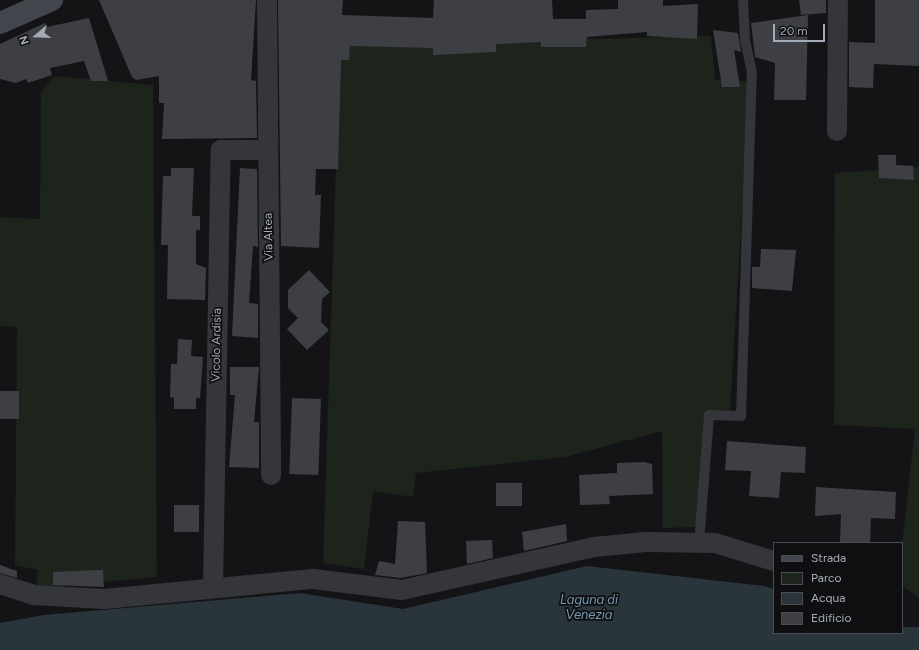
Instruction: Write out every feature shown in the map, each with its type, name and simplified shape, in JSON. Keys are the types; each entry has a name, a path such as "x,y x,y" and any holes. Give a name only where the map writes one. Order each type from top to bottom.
{"street":[{"path":"0,23 52,0"},
{"name":"Via Altea","path":"267,0 272,475"},
{"path":"837,131 838,0"},
{"name":"Vicolo Ardisia","path":"213,588 221,150 268,150"},
{"path":"0,584 34,595 104,598 313,579 402,590 594,546 715,543 773,561"}],"lane":[{"path":"699,543 709,415 741,416 752,73 745,40 743,0"}],"green space":[{"path":"711,36 715,80 750,82 730,410 706,410 697,527 663,528 662,431 565,457 416,473 413,497 373,491 364,569 323,563 340,45"},
{"path":"55,76 153,85 157,577 36,588 38,570 15,565 17,327 0,326 0,217 40,219 41,92"},
{"path":"919,167 919,598 903,587 902,542 915,429 834,425 835,173"}],"water":[{"name":"Laguna di Venezia","path":"587,566 764,586 773,589 773,634 903,634 903,627 919,627 919,650 0,650 0,623 44,615 300,593 403,609"}],"building":[{"path":"99,0 256,0 251,80 256,81 257,138 162,139 164,103 159,103 159,76 136,80 132,77"},
{"path":"278,0 343,0 342,15 433,18 434,0 552,0 553,19 586,19 586,10 618,9 618,0 663,0 663,6 698,4 697,39 647,36 647,32 587,37 586,47 541,47 541,42 496,44 496,52 433,55 433,48 350,46 349,60 341,60 338,169 316,169 315,195 321,195 319,248 281,246"},
{"path":"799,0 826,0 826,13 801,15"},
{"path":"875,0 919,0 919,66 874,64 873,88 849,87 849,42 875,43"},
{"path":"808,15 806,100 774,100 775,63 755,57 751,23"},
{"path":"89,18 108,81 91,81 84,61 50,68 52,75 28,83 26,79 16,83 0,79 0,44 45,23 47,27"},
{"path":"713,30 738,33 741,52 734,50 740,87 722,87"},
{"path":"878,155 896,155 896,165 913,166 914,180 879,178"},
{"path":"171,168 194,168 192,216 200,216 200,230 196,230 196,264 206,268 205,300 167,299 168,245 161,245 162,207 163,176 171,176"},
{"path":"240,168 257,169 258,247 253,246 249,303 258,304 258,338 232,336"},
{"path":"761,249 796,250 792,291 752,288 752,267 760,267"},
{"path":"309,270 330,292 322,299 321,322 329,330 307,350 287,329 298,318 288,308 288,290"},
{"path":"178,339 192,340 191,356 203,357 200,398 196,398 196,409 174,409 174,398 170,397 171,364 177,364"},
{"path":"230,367 259,367 254,422 259,422 259,468 229,467 235,395 230,395"},
{"path":"0,391 19,391 19,419 0,419"},
{"path":"292,398 321,399 318,475 289,474"},
{"path":"727,441 806,447 805,473 781,472 779,498 749,496 751,471 725,470"},
{"path":"644,462 652,464 653,494 609,496 610,504 580,505 579,475 617,473 617,463"},
{"path":"496,483 522,483 522,506 496,506"},
{"path":"816,487 896,492 895,519 871,518 870,542 840,542 841,514 815,516"},
{"path":"174,505 199,505 199,532 174,532"},
{"path":"398,521 425,522 427,573 401,578 375,575 379,561 395,564"},
{"path":"566,524 567,541 524,551 522,532"},
{"path":"492,540 493,558 467,564 466,541"},
{"path":"0,565 17,571 17,578 0,573"},
{"path":"103,570 104,587 53,585 53,572"}]}
